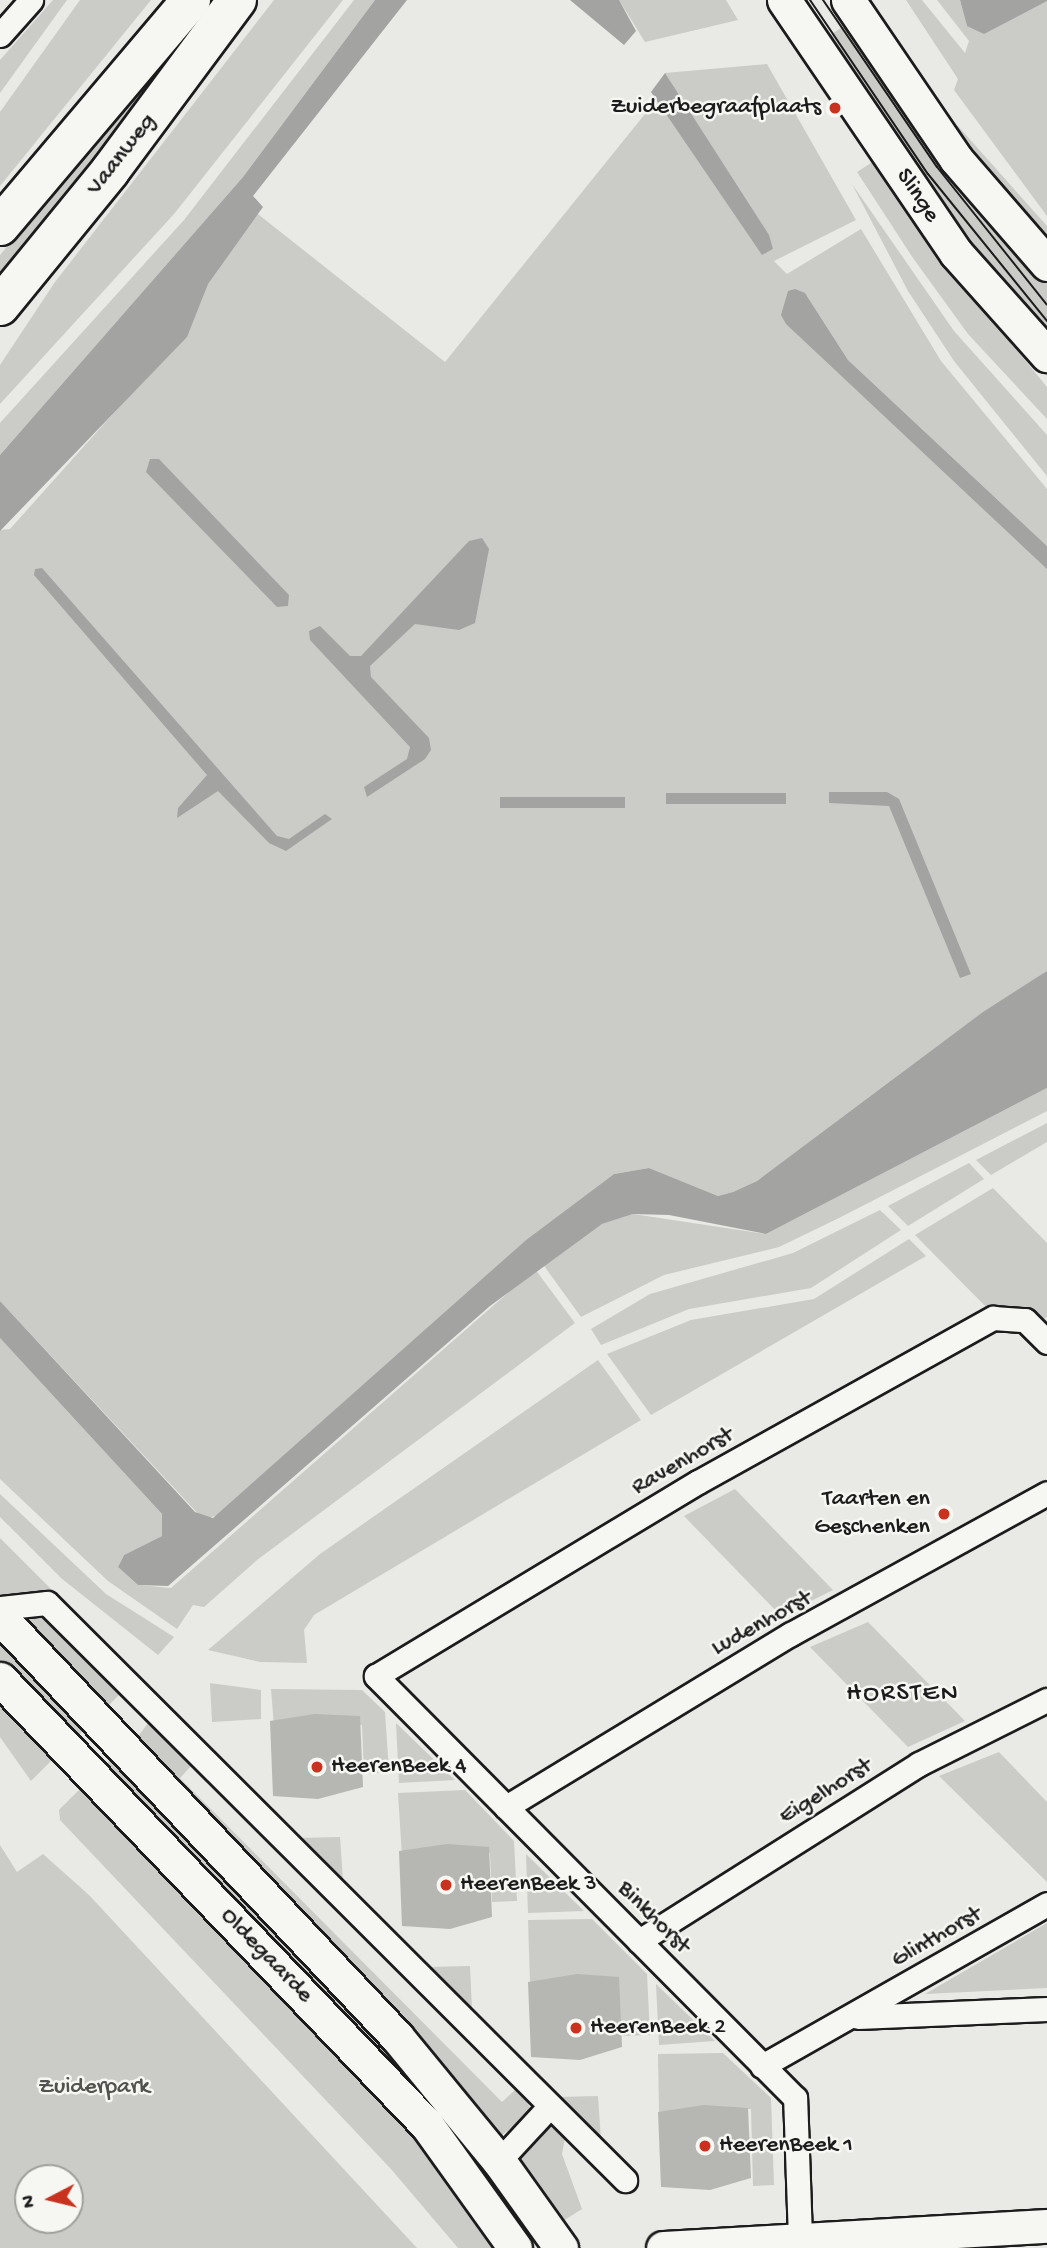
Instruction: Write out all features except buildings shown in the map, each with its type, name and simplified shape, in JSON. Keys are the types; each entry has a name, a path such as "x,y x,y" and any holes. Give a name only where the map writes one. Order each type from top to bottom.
{"highway":[{"name":"Vaanweg","path":"0,226 191,0"},
{"name":"Vaanweg","path":"0,306 110,171 237,0"}],"main road":[{"name":"Slinge","path":"1047,264 956,159 847,0 793,13 956,253 1047,355"},
{"name":"Oldegaarde","path":"0,1617 397,2037 499,2161 561,2248"},
{"name":"Oldegaarde","path":"0,1679 428,2125 514,2248"},
{"path":"663,2248 800,2238 1035,2234"}],"street":[{"path":"0,35 30,0"},
{"name":"Ravenhorst","path":"376,1676 698,1482 993,1318 1025,1320 1047,1342"},
{"name":"Ludenhorst","path":"506,1807 791,1634 1047,1493"},
{"path":"0,1608 47,1603 625,2180"},
{"name":"Binkhorst","path":"376,1676 795,2098 800,2238"},
{"name":"Eigelhorst","path":"639,1941 919,1764 1047,1700"},
{"name":"Glinthorst","path":"762,2066 853,2017 1047,1904"},
{"name":"Glinthorst","path":"853,2017 1047,2009"},
{"path":"499,2161 549,2107"}],"green space":[{"path":"53,0 67,0 0,93 0,60"},
{"path":"80,0 151,0 0,186 0,112"},
{"path":"274,0 343,0 174,214 0,404 0,365 55,282"},
{"path":"354,0 375,0 243,177 0,455 0,423 184,220"},
{"path":"619,0 726,0 738,20 645,42"},
{"path":"906,0 922,0 965,53 969,41 937,0 960,0 967,26 1047,0 1047,216 954,90 958,79"},
{"path":"194,25 98,160 0,278 0,255"},
{"path":"845,25 859,30 1047,277 1047,347 826,50 829,36"},
{"path":"767,64 856,220 774,261 787,274 861,229 941,361 1047,489 1047,546 848,360 805,293 839,359 1047,561 1047,971 757,1181 718,1196 649,1168 614,1174 526,1240 223,1514 203,1519 0,1301 0,530 10,529 179,340 244,203 445,362 657,99 762,254 773,249 665,73"},
{"path":"958,126 1047,226 1047,239 955,127"},
{"path":"874,161 935,251 1047,387 1047,419 968,334 913,258 857,172"},
{"path":"852,184 954,331 1047,435 1047,476 954,361 908,291"},
{"path":"1047,1088 1047,1111 839,1218 779,1247 664,1275 581,1317 542,1263 602,1224 633,1214 766,1234"},
{"path":"1047,1123 1047,1142 991,1175 976,1160"},
{"path":"969,1163 984,1179 908,1226 888,1206"},
{"path":"993,1188 1047,1243 1047,1317 1036,1323 1011,1306 992,1313 915,1235"},
{"path":"880,1210 901,1230 811,1288 689,1309 601,1345 591,1329 650,1294 793,1253"},
{"path":"909,1239 926,1256 651,1415 607,1354 691,1320 814,1299"},
{"path":"535,1269 575,1323 257,1560 204,1607 193,1605 177,1629 108,1581 0,1479 0,1338 162,1514 162,1536 124,1555 118,1567 138,1585 171,1588"},
{"path":"598,1360 641,1420 314,1615 304,1630 307,1663 260,1662 208,1650 320,1554"},
{"path":"735,1489 833,1590 781,1616 684,1516"},
{"path":"0,1494 106,1594 174,1637 158,1655 61,1578 0,1517"},
{"path":"0,1538 55,1593 0,1595"},
{"path":"34,1610 42,1610 121,1693 100,1714 18,1626"},
{"path":"868,1622 965,1721 908,1747 810,1647"},
{"path":"0,1634 91,1724 70,1743 0,1668"},
{"path":"210,1683 261,1690 261,1719 212,1722"},
{"path":"0,1689 59,1753 31,1781 0,1737"},
{"path":"271,1689 362,1690 385,1712 389,1772 364,1774 362,1725 274,1727"},
{"path":"149,1722 192,1765 180,1778 502,2102 516,2089 525,2096 530,2108 527,2116 498,2138 136,1739"},
{"path":"396,1723 455,1780 399,1783"},
{"path":"999,1752 1047,1802 1047,1882 939,1776"},
{"path":"117,1754 407,2059 540,2233 523,2244 99,1771"},
{"path":"87,1782 422,2138 503,2248 458,2248 391,2169 60,1820 59,1810"},
{"path":"465,1790 514,1841 517,1901 492,1902 490,1853 402,1857 398,1793"},
{"path":"340,1837 343,1881 299,1838"},
{"name":"Zuiderpark","path":"0,1845 17,1872 43,1854 89,1895 417,2248 0,2248"},
{"path":"526,1854 584,1911 528,1913"},
{"path":"592,1919 647,1974 650,2035 621,2036 530,1982 528,1920"},
{"path":"1047,1923 1047,1988 925,1994"},
{"path":"470,1966 472,2010 429,1967"},
{"path":"656,1984 715,2041 659,2045"},
{"path":"723,2053 771,2098 774,2185 753,2186 751,2109 659,2112 658,2054"},
{"path":"598,2096 601,2140 557,2097"},
{"path":"552,2119 566,2132 562,2154 582,2209 555,2226 519,2166 521,2154"}],"shaded area":[{"path":"375,0 407,0 253,196 263,207 208,284 187,337 0,531 0,455 243,177"},
{"path":"570,0 619,0 636,31 624,45"},
{"path":"960,0 1047,1 984,34 967,26"},
{"path":"665,73 769,235 773,249 762,255 651,92"},
{"path":"795,289 805,293 848,360 1047,546 1047,569 786,324 781,315 788,291"},
{"path":"150,459 159,459 289,595 288,606 277,607 146,472"},
{"path":"482,538 489,549 475,623 459,630 415,624 370,666 371,677 429,738 431,750 425,759 367,797 364,787 407,759 410,747 310,640 309,631 320,626 350,656 361,656 469,541"},
{"path":"42,568 277,836 289,839 325,814 332,819 286,851 269,843 218,791 177,818 178,808 207,775 34,575 35,569"},
{"path":"829,792 887,792 899,799 971,974 960,978 889,806 829,803"},
{"path":"666,793 786,793 786,804 666,804"},
{"path":"500,797 625,797 625,808 500,808"},
{"path":"1047,971 1047,1088 766,1234 669,1215 633,1214 602,1224 490,1306 168,1586 138,1585 118,1567 124,1555 162,1536 162,1514 0,1338 0,1301 195,1512 213,1518 526,1240 614,1174 649,1168 718,1196 757,1181 983,1012"}],"tram line":[{"path":"810,0 928,174 1047,321"},
{"path":"823,0 937,167 1047,305"}],"place":[{"name":"Zuiderbegraafplaats","path":"835,108"},
{"name":"Taarten en Geschenken","path":"944,1514"},
{"name":"HeerenBeek 4","path":"317,1767"},
{"name":"HeerenBeek 3","path":"446,1885"},
{"name":"HeerenBeek 2","path":"576,2028"},
{"name":"HeerenBeek 1","path":"705,2146"}],"district":[{"name":"HORSTEN","path":"903,1695"}]}
